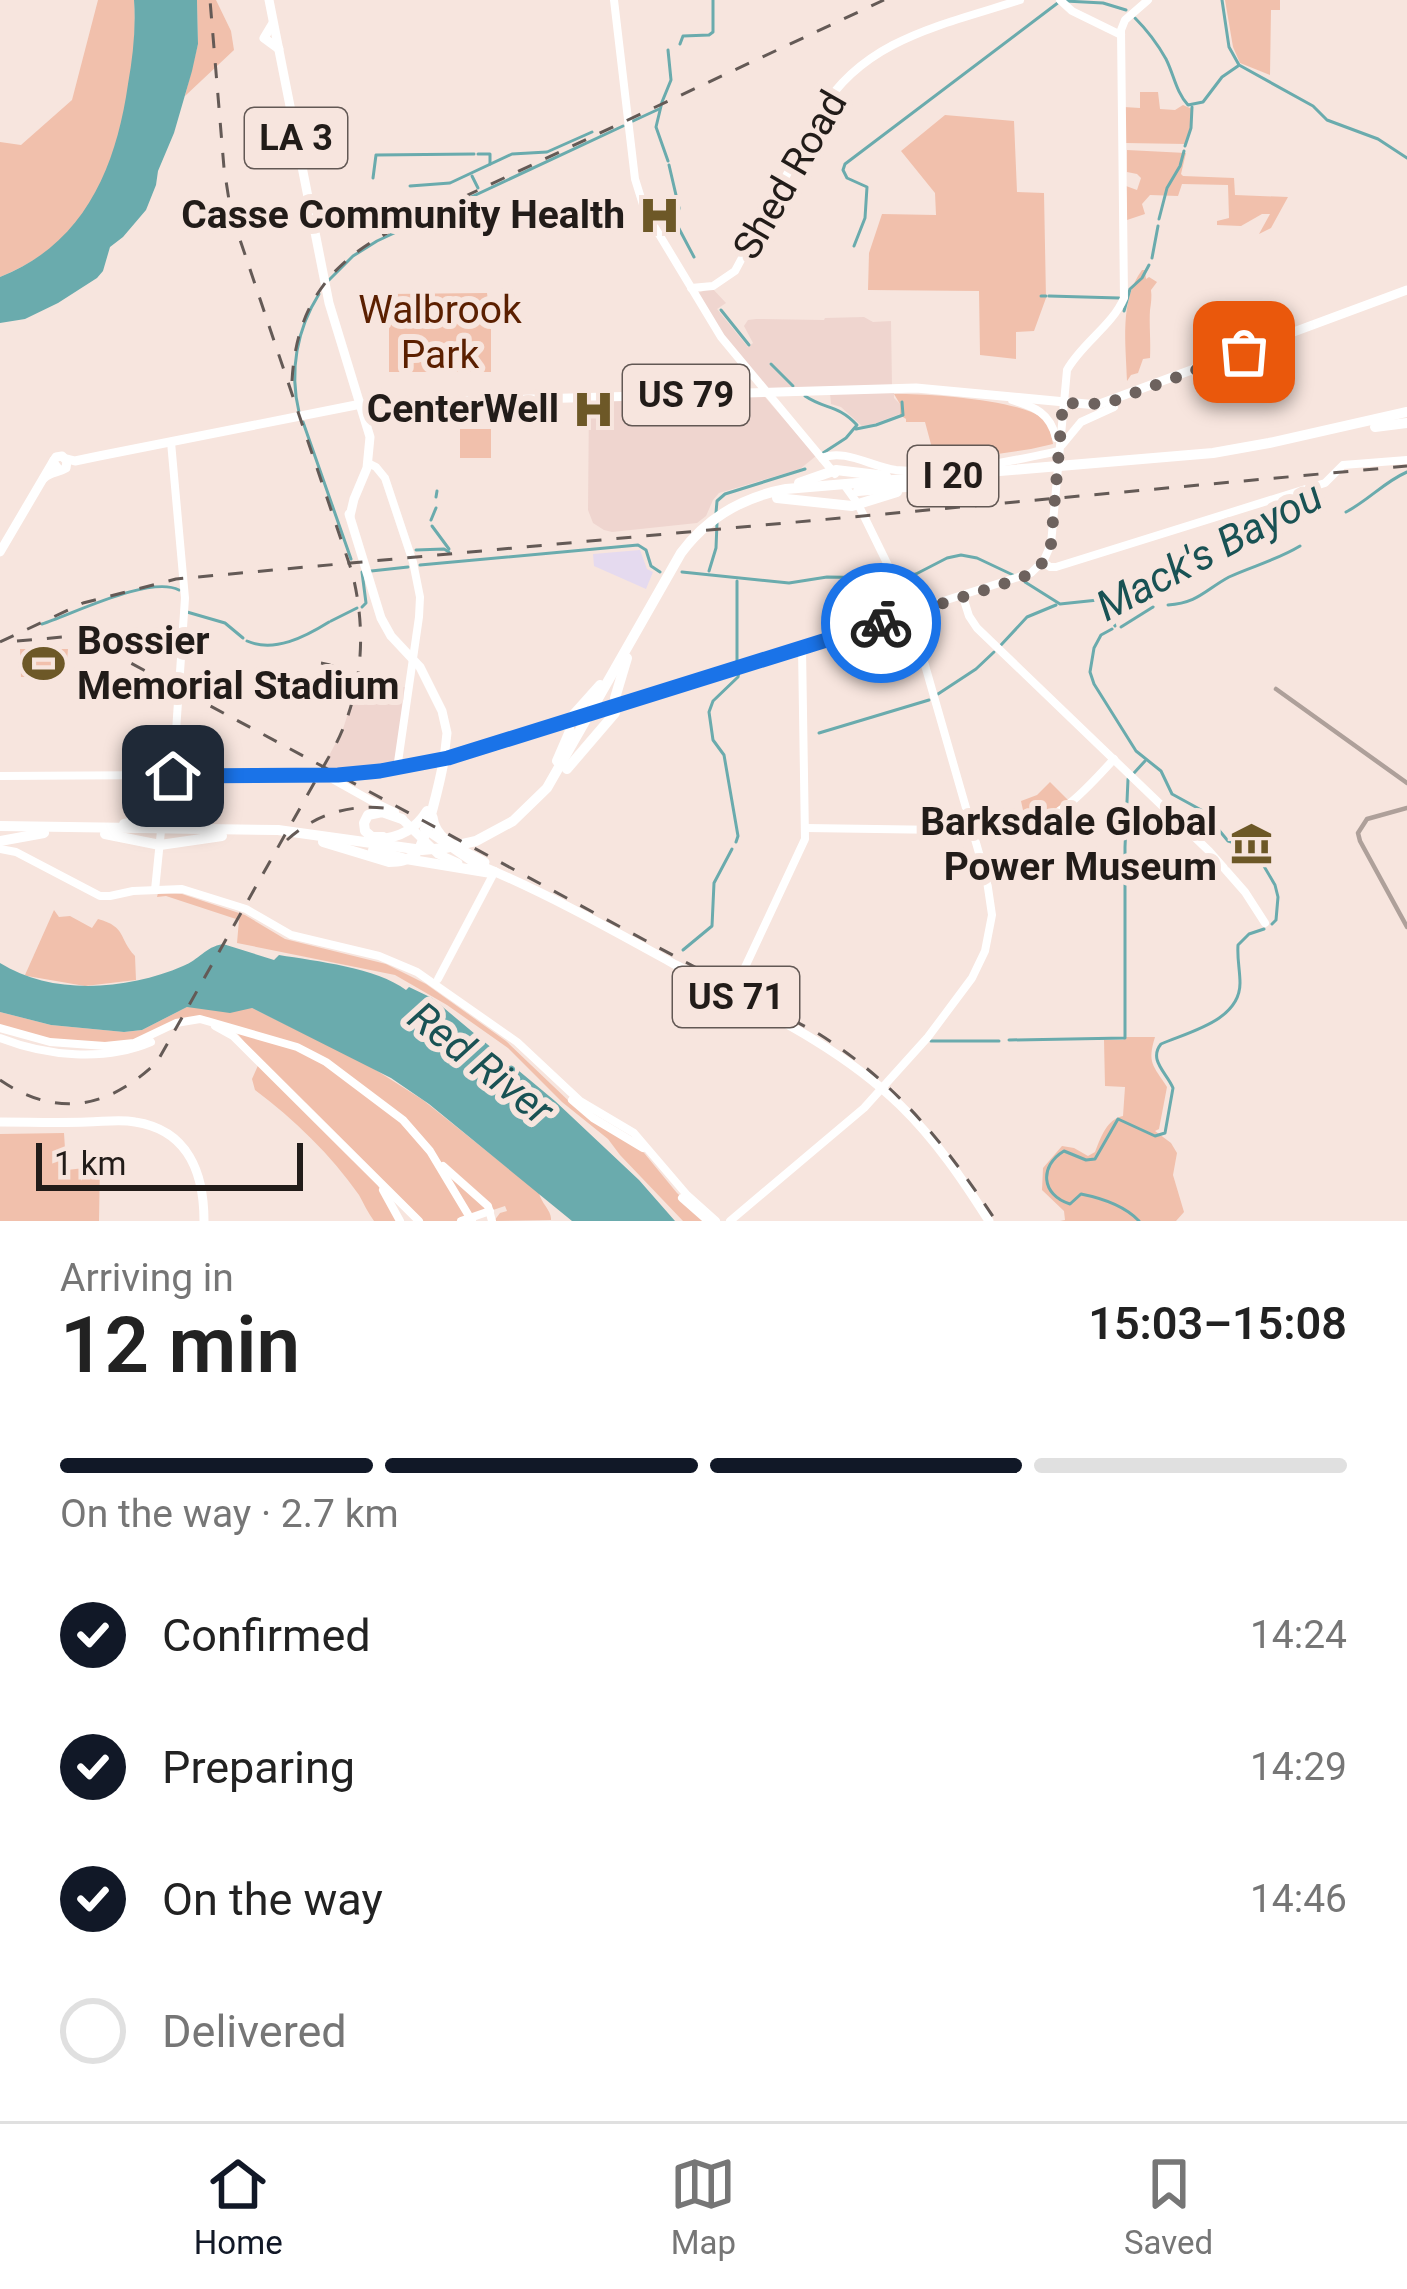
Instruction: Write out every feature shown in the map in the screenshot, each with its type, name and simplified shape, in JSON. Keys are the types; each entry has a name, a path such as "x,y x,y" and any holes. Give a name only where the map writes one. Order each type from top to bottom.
{"highway":[{"name":"I 20","path":"597,706 667,574 695,539 757,496 832,481 858,493 1213,453 1407,416"},
{"path":"822,458 832,481 920,478"},
{"name":"I 20","path":"858,493 920,478 1057,471"},
{"name":"I 20","path":"726,514 832,481"},
{"path":"777,498 852,506 858,493"},
{"name":"I 20","path":"487,838 534,803 576,722 597,706 695,539"},
{"path":"550,790 617,706 630,648"},
{"path":"576,722 619,662"},
{"name":"I 20","path":"233,833 409,842 446,852 487,838 530,813 550,790 576,722"},
{"path":"308,836 398,862 423,842 438,763"},
{"path":"409,842 435,795"},
{"path":"401,819 375,812 366,817 365,831 372,837 409,842"},
{"path":"0,825 160,826 233,833"},
{"path":"0,825 54,832 160,826 233,833"},
{"path":"0,846 54,832"},
{"path":"308,836 409,842"},
{"name":"I 20","path":"308,836 358,845 409,842"},
{"name":"US 71","path":"409,842 437,846 472,862"},
{"name":"US 71","path":"358,845 410,860 493,872"}],"main road":[{"name":"LA 3","path":"269,0 273,22 264,38 279,49 328,303 370,443 350,518 378,607 425,676 445,717 447,739 438,763"},
{"path":"614,0 638,195 721,337 822,458 838,454 915,471 1059,452"},
{"name":"Shed Road","path":"691,288 716,285 735,271 821,111 851,72 874,53 906,38 1020,0"},
{"path":"1060,0 1121,35"},
{"path":"344,780 438,763 576,722 1025,577 1043,562 1051,544 1069,366 1121,305 1125,291 1121,35 1125,20 1148,0"},
{"name":"US 79","path":"358,405 366,401 916,388 1091,411 1407,293"},
{"name":"US 79","path":"1063,406 1105,404 1407,293"},
{"path":"749,393 755,387 754,378"},
{"path":"776,404 780,392"},
{"path":"999,396 1043,413 1053,426 1059,452"},
{"path":"0,552 40,482 61,464 358,405"},
{"path":"1059,452 1070,431 1114,406"},
{"path":"155,890 160,826 173,776 185,593 171,442"},
{"path":"1043,562 1056,567 1325,483 1343,465 1407,460"},
{"path":"367,464 376,466 385,478 418,578 420,611 397,769"},
{"path":"730,1221 864,1108 928,1037 972,978 992,922 974,832 910,613 858,493 832,481"},
{"path":"969,614 970,601 978,592"},
{"path":"963,597 978,629 1218,861 1266,922"},
{"path":"944,603 958,604 969,614"},
{"path":"398,642 410,649 416,642"},
{"path":"732,995 801,849 805,828 802,648"},
{"path":"411,677 417,671 425,676"},
{"path":"400,750 404,761 415,765"},
{"path":"380,771 400,750"},
{"path":"805,828 1008,832 1046,821 1117,762"},
{"path":"0,776 327,775 344,780 401,819 442,857 493,872 438,979"},
{"path":"435,795 435,829 441,837 515,879"},
{"path":"374,802 472,862"},
{"path":"0,846 100,896 171,889"},
{"name":"US 71","path":"472,862 515,879 831,1050 881,1089 937,1145 989,1221"},
{"path":"157,876 171,889 242,908 296,938 384,957 426,977 520,1044 580,1101 634,1133 712,1221"},
{"path":"0,1028 91,1047 134,1042 189,1020 203,1020 251,1046 259,1063"},
{"path":"0,1037 48,1050 103,1054 138,1048 184,1024 207,1024 288,1044 321,1059 409,1125 488,1206 491,1216"},
{"path":"207,1024 248,1052"},
{"path":"230,1031 419,1221"},
{"path":"0,1124 124,1125 154,1132 178,1150 193,1171 202,1221"},
{"path":"430,1151 464,1216 472,1221 491,1216"},
{"path":"367,1170 400,1221"},
{"path":"464,1216 491,1216"}],"shaded area":[{"path":"712,288 726,303 717,309 748,347 753,343 744,326 748,320 864,317 873,322 891,321 892,386 766,388 721,332 698,293"},
{"path":"894,391 900,414 871,425 862,426 831,404 830,393"},
{"path":"764,396 816,456 800,469 719,493 697,523 612,532 593,523 588,510 589,400"},
{"path":"640,550 647,569 653,572 646,589 594,566 593,554"},
{"path":"409,687 392,763 380,771 319,775 343,729 356,688"}],"green space":[{"path":"98,0 134,0 129,90 114,153 102,182 70,231 38,258 0,277 0,142 21,145 72,100"},
{"path":"197,0 216,0 231,31 234,50 185,96 198,44"},
{"path":"1225,0 1280,0 1280,10 1271,10 1270,75 1240,63"},
{"path":"1140,92 1158,92 1160,109 1183,105 1192,109 1186,144 1125,143 1124,107 1140,108"},
{"path":"945,115 1014,121 1017,192 1044,193 1046,298 1034,331 1016,332 1016,359 980,355 979,291 868,290 869,253 882,214 936,215 935,193 901,151"},
{"path":"1127,150 1186,153 1183,176 1234,178 1235,195 1288,197 1271,228 1259,234 1270,214 1241,226 1217,225 1229,218 1228,185 1182,184 1178,196 1150,195 1142,204 1145,214 1127,220 1126,186 1137,190 1141,178 1127,172"},
{"path":"1142,270 1146,279 1157,282 1151,290 1150,358 1143,359 1138,373 1127,381 1127,309"},
{"name":"Walbrook Park","path":"487,293 491,372 389,372 389,294"},
{"path":"894,394 949,396 1031,412 1042,418 1053,444 936,463 925,422 906,422"},
{"path":"460,429 491,429 491,458 460,458"},
{"name":"Bossier Memorial Stadium","path":"20,649 68,649 67,661 55,677 21,677"},
{"path":"1050,782 1071,803 1027,828 1021,801 1037,795"},
{"path":"158,893 182,894 245,915 285,939 386,964 426,984 506,1041 574,1106 640,1148 706,1221 683,1221 608,1139 508,1048 447,1005 395,975 237,943 239,920 157,897"},
{"path":"54,910 59,917 70,916 92,928 98,919 114,926 135,956 136,980 85,986 25,975"},
{"path":"187,1007 252,1008 368,1065 423,1100 539,1193 551,1220 494,1221 507,1211 505,1206 460,1221 419,1221 377,1184 399,1221 374,1221 324,1152 255,1090 252,1079 260,1061 237,1033 206,1018 122,1043 62,1042 0,1026 0,1012 51,1025 124,1032 142,1030"},
{"path":"1155,1037 1153,1064 1167,1087 1155,1131 1177,1153 1173,1175 1184,1212 1176,1221 1060,1221 1065,1220 1064,1211 1042,1190 1043,1168 1062,1146 1088,1156 1095,1152 1109,1125 1123,1116 1125,1087 1105,1086 1104,1040"},
{"path":"64,1133 67,1170 93,1167 100,1161 99,1221 0,1221 0,1134"}],"water":[{"path":"134,0 197,0 198,44 192,71 146,210 110,247 97,278 25,319 0,323 0,277 54,245 91,200 104,173 128,84"},
{"name":"Red River","path":"223,944 274,960 279,955 363,971 432,998 555,1101 675,1221 572,1221 391,1078 252,1008 230,1013 187,1007 142,1030 124,1032 51,1025 0,1012 0,963 43,981 115,984 161,974"}],"waterway":[{"path":"680,44 683,36 713,32 713,0"},
{"name":"Mack's Bayou","path":"1222,0 1229,47 1239,65 1313,106 1327,120 1378,139 1407,158"},
{"path":"1065,1 1126,10"},
{"path":"854,246 865,218 867,187 847,178 845,164 1059,2"},
{"path":"1135,18 1163,53 1188,105 1203,102 1222,77 1238,66"},
{"path":"668,50 671,80 656,127 668,161"},
{"path":"1185,146 1192,107"},
{"path":"633,121 659,109"},
{"path":"329,280 377,241 623,126"},
{"path":"410,186 450,183 512,154 547,152 592,132"},
{"path":"1159,219 1184,151"},
{"path":"373,178 376,155 474,154"},
{"path":"478,154 490,154 490,164"},
{"path":"669,165 679,208 676,223 694,257"},
{"path":"472,176 478,188"},
{"path":"1152,258 1158,226"},
{"path":"1124,311 1130,289 1149,265"},
{"path":"299,412 297,351 319,294"},
{"path":"1041,296 1046,296"},
{"path":"1049,296 1119,298"},
{"path":"721,310 749,345"},
{"path":"771,364 793,386"},
{"path":"805,396 857,425 823,453"},
{"path":"856,429 903,415 902,402"},
{"path":"303,422 351,559"},
{"path":"716,513 717,501 725,494 805,469"},
{"name":"Mack's Bayou","path":"1346,512 1407,472"},
{"path":"436,497 437,491"},
{"path":"431,520 436,508"},
{"path":"709,571 717,523"},
{"path":"432,526 449,549"},
{"path":"420,565 638,545 660,572"},
{"name":"Mack's Bayou","path":"1168,605 1194,599 1229,577 1300,546"},
{"path":"416,550 449,552"},
{"path":"682,572 789,583 827,577 890,578 916,574 961,555 1013,575"},
{"path":"362,607 366,603 362,572 408,567"},
{"path":"737,581 737,661"},
{"path":"1025,582 1060,604 1098,600 1107,606 1115,626"},
{"path":"42,624 131,592 179,590"},
{"path":"1001,645 1027,617 1056,605"},
{"name":"Mack's Bayou","path":"1121,627 1153,607"},
{"path":"331,621 357,608"},
{"path":"187,612 225,623 243,638"},
{"path":"247,641 278,644 329,622"},
{"name":"Mack's Bayou","path":"1112,629 1101,635 1094,648 1090,672 1094,684 1136,751 1161,771 1172,794 1203,811 1228,841 1258,856 1278,897 1272,924"},
{"path":"938,694 994,652"},
{"path":"736,842 724,755 713,740 709,712 739,672"},
{"path":"819,733 929,700"},
{"path":"1134,773 1145,761"},
{"path":"1009,1040 1125,1038 1128,779"},
{"path":"683,950 712,926 714,883 732,849"},
{"name":"Mack's Bayou","path":"1139,1221 1097,1198 1081,1194 1070,1204 1060,1200 1047,1180 1050,1164 1064,1151 1095,1159 1118,1119 1155,1136 1165,1133 1173,1088 1158,1061 1158,1050 1161,1044 1211,1023 1231,1007 1240,983 1238,945 1249,934 1264,929"},
{"path":"931,1041 999,1041"}],"taxiway":[{"path":"1276,689 1407,783"},
{"path":"1407,808 1367,819 1358,833 1407,927"}],"railway":[{"path":"0,1080 42,1100 82,1103 120,1090 157,1062 335,746 357,683 361,639 352,572 231,213 210,0"},
{"path":"292,381 300,331 320,290 370,243 884,0"},
{"path":"0,642 83,603 176,579 1407,466"},
{"path":"17,641 63,637 101,647 819,1034 873,1073 918,1117 996,1221"},
{"path":"321,663 344,674 353,699"},
{"path":"287,840 336,812 392,809"}],"way so far":[{"path":"881,623 1022,578 1041,565 1051,544 1063,403 1105,404 1244,352"}],"place":[{"name":"Casse Community Health","path":"659,215"},
{"name":"CenterWell","path":"593,409"},
{"name":"Bossier Memorial Stadium","path":"43,663"},
{"name":"Barksdale Global Power Museum","path":"1251,844"}],"route":[{"path":"173,776 338,775 409,767 881,623"}]}
